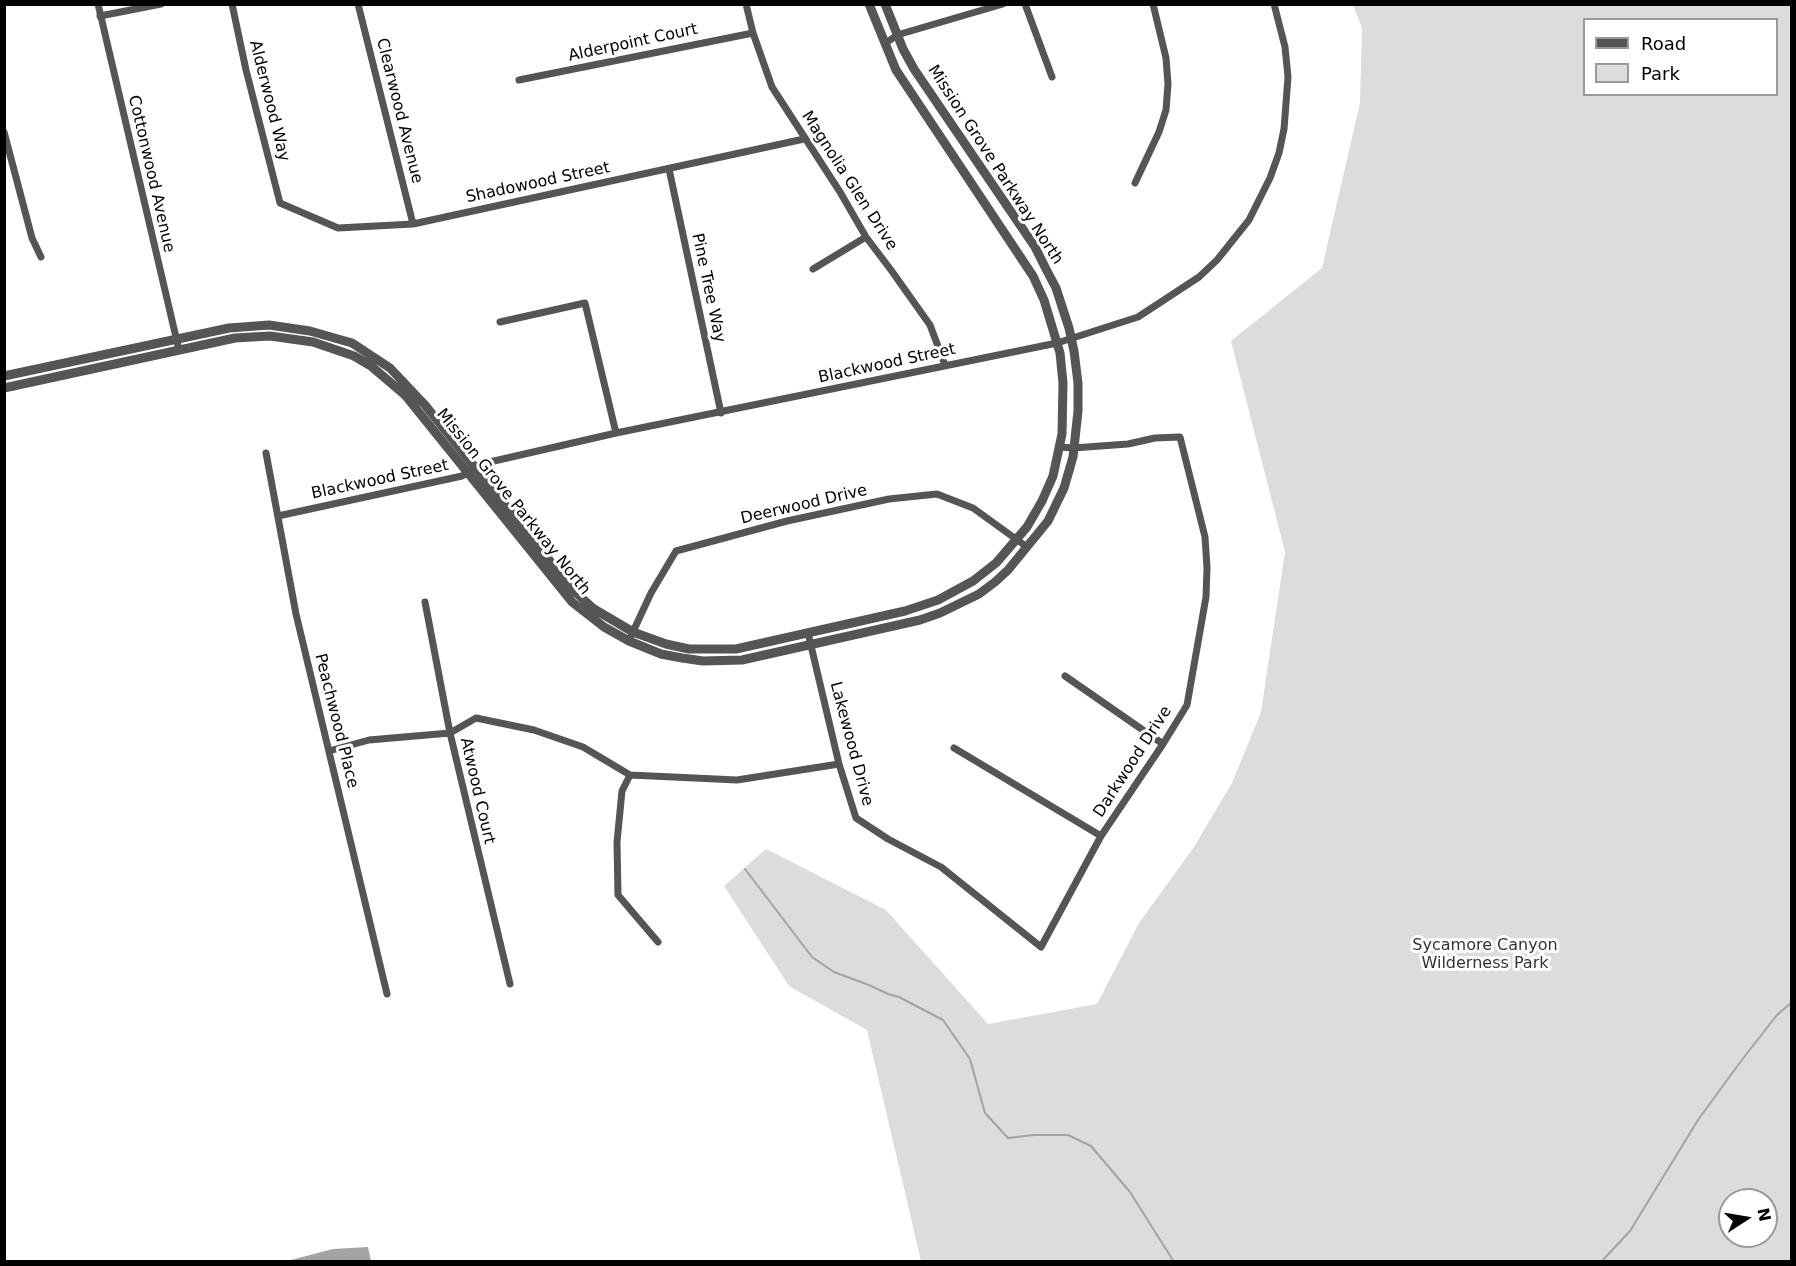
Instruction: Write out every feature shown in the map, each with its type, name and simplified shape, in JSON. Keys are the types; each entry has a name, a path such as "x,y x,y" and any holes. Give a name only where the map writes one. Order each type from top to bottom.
{"street":[{"name":"Cottonwood Avenue","path":"98,4 179,350"},
{"name":"Alderwood Way","path":"232,4 246,70 280,203"},
{"name":"Clearwood Avenue","path":"358,4 413,224"},
{"name":"Magnolia Glen Drive","path":"746,4 753,33 772,87 840,192 866,237 930,325 945,365"},
{"name":"Mission Grove Parkway North","path":"4,376 229,328 269,325 310,331 351,343 390,368 405,382 572,602 604,627 666,644 689,649 736,649 905,611 954,593 985,573 1018,539 1042,501 1053,476 1060,447 1063,383 1057,343 1044,300 1033,276 896,70 869,4"},
{"name":"Mission Grove Parkway North","path":"631,636 662,654 704,661 742,660 940,614 979,594 1008,570 1048,521 1056,506 1070,468 1076,433 1078,401 1076,363 1056,288 1035,247 903,49 885,4"},
{"path":"886,43 897,35 1003,4"},
{"path":"1025,4 1052,77"},
{"path":"1135,183 1159,132 1166,110 1168,84 1166,58 1153,4"},
{"name":"Blackwood Street","path":"278,516 462,476 481,464 616,433 1057,343 1138,317 1199,278 1217,260 1249,220 1270,178 1284,129 1288,77 1285,47 1274,4"},
{"path":"100,16 158,5"},
{"name":"Alderpoint Court","path":"519,80 753,33"},
{"path":"4,132 32,238 41,257"},
{"name":"Shadowood Street","path":"280,203 338,228 413,224 804,139"},
{"name":"Pine Tree Way","path":"669,169 721,413"},
{"path":"813,269 866,237"},
{"path":"500,322 585,303 616,433"},
{"name":"Mission Grove Parkway North","path":"4,388 235,338 270,336 313,342 354,356 371,366 405,394 472,470"},
{"name":"Darkwood Drive","path":"1041,947 1101,837 1186,705 1206,597 1205,537 1180,437 1073,448"},
{"path":"1060,447 1073,448"},
{"name":"Peachwood Place","path":"266,453 296,614 387,994"},
{"name":"Deerwood Drive","path":"631,636 651,593 676,551 787,521 890,500 937,494 973,508 1027,546"},
{"name":"Atwood Court","path":"424,602 450,733 510,984"},
{"name":"Lakewood Drive","path":"808,633 839,764 856,818 888,839 941,867 1041,947"},
{"path":"1065,676 1163,744"},
{"path":"330,751 369,740 450,733 476,718 534,730 583,747 630,775 737,780 839,764"},
{"path":"954,748 1101,837"},
{"path":"630,775 622,791 617,842 618,895 658,942"}],"green space":[{"name":"Sycamore Canyon Wilderness Park","path":"1353,5 1791,5 1791,1261 921,1261 867,1030 789,986 724,886 766,849 886,910 988,1024 1097,1004 1139,923 1194,847 1232,783 1261,712 1285,552 1231,341 1322,268 1360,103 1362,28"}],"shaded area":[{"path":"368,1247 371,1261 287,1261 333,1249"}],"waterway":[{"path":"745,869 812,957 834,972 899,997 943,1020 970,1059 985,1113 1008,1138 1068,1135 1091,1146 1130,1192 1174,1262"},
{"path":"1601,1262 1630,1231 1698,1120 1741,1061 1777,1015 1792,1002"}]}
